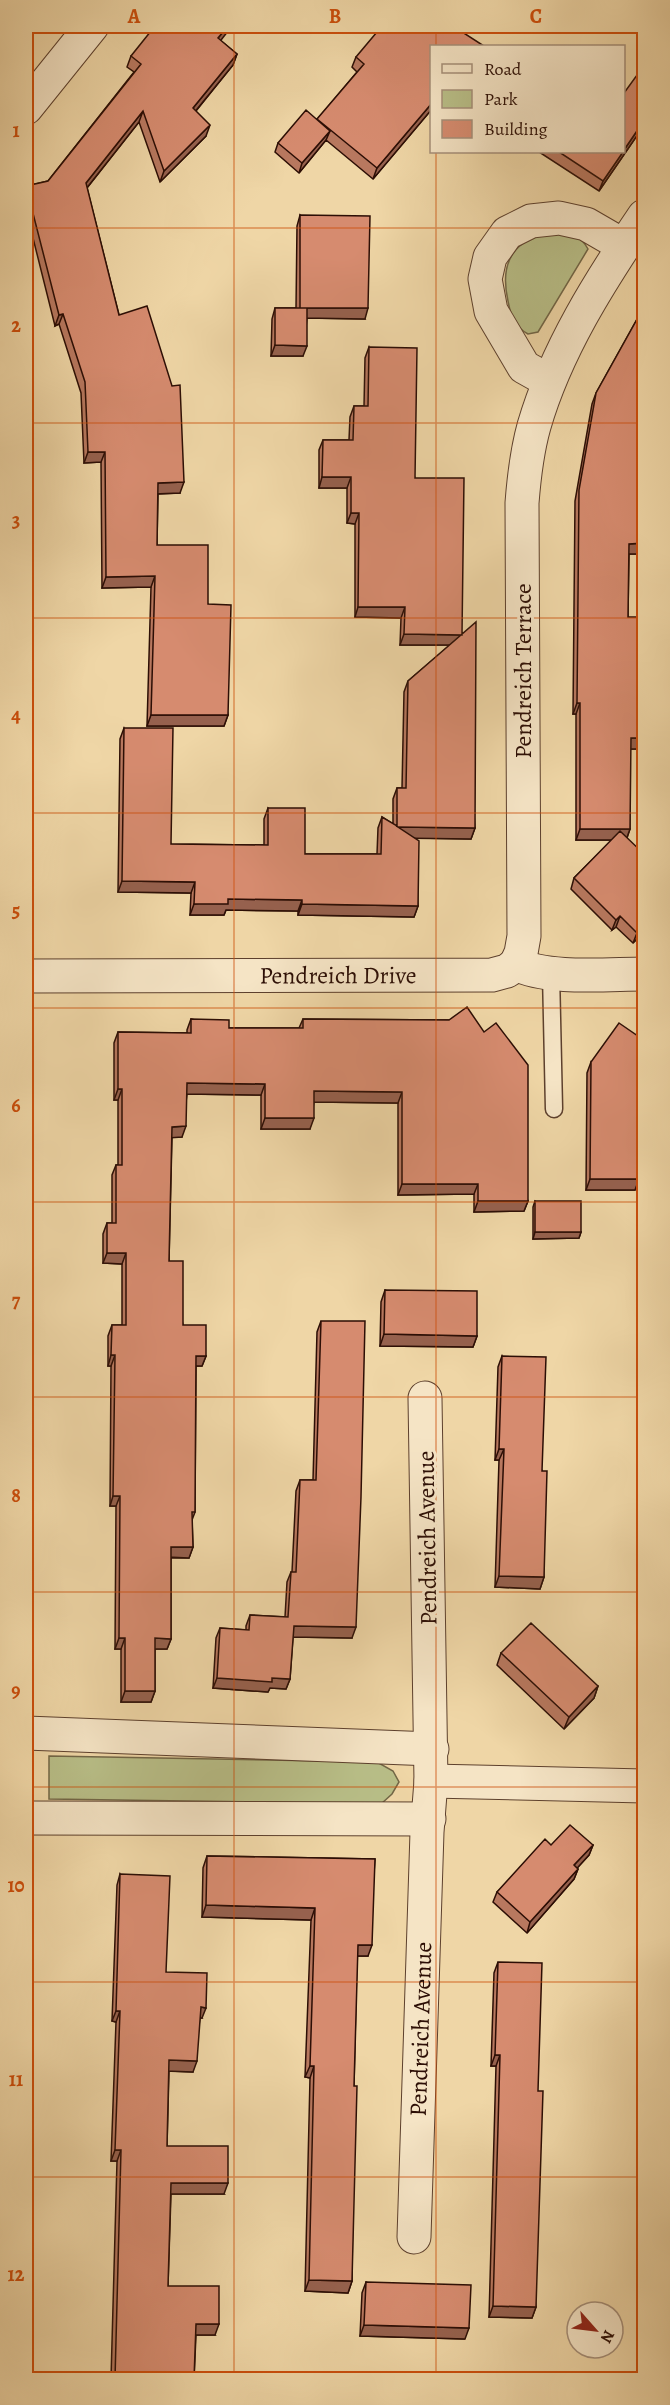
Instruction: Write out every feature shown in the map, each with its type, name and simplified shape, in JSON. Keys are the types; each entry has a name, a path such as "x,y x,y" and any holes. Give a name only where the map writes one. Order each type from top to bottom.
{"street":[{"path":"26,108 92,26"},
{"name":"Pendreich Terrace","path":"516,964 521,954 524,936 522,503 526,463 534,427 549,381 585,309 645,216"},
{"path":"549,381 524,367 491,311 485,279 490,257 507,234 531,221 559,218 586,224 624,246"},
{"path":"516,964 528,970 551,973 645,974"},
{"name":"Pendreich Drive","path":"26,976 492,975 507,971 516,964"},
{"name":"Pendreich Avenue","path":"414,2237 432,1749 425,1398"},
{"path":"26,1733 432,1749"},
{"path":"431,1781 645,1786"},
{"path":"26,1818 429,1819"}],"lane":[{"path":"551,973 554,1108"}],"green space":[{"path":"554,231 578,238 588,249 538,332 528,334 516,324 510,312 506,287 508,263 519,246 540,235"},
{"path":"49,1756 377,1762 393,1771 399,1782 392,1794 381,1804 49,1799"}],"building":[{"path":"26,26 36,26 32,31"},
{"path":"155,26 228,26 218,38 237,54 193,108 210,125 164,171 143,111 86,183 119,315 147,306 172,386 180,385 184,482 158,483 157,545 208,545 208,604 231,605 228,715 151,715 155,576 106,577 105,452 88,452 85,382 63,314 59,315 26,186 48,181 141,64 131,56"},
{"path":"382,26 453,26 482,45 430,45 430,105 377,168 317,119 364,64 356,57"},
{"path":"645,64 645,119 625,149 625,92"},
{"path":"306,110 330,131 302,163 278,143"},
{"path":"561,153 622,153 603,181"},
{"path":"300,215 370,216 368,308 307,308 307,346 275,345 275,308 300,308"},
{"path":"645,305 644,543 629,544 628,617 639,617 638,674 645,674 645,738 631,738 630,829 580,829 580,703 577,703 579,490 596,393"},
{"path":"369,347 417,348 415,478 464,478 462,635 404,634 405,607 358,607 359,513 351,513 351,477 322,477 323,440 353,440 354,406 368,406"},
{"path":"476,622 475,828 398,827 419,841 418,906 302,904 302,900 228,899 228,904 194,904 195,882 122,881 124,728 173,728 171,844 268,845 268,808 305,808 305,854 381,854 382,817 397,826 397,788 406,788 408,681"},
{"path":"620,831 645,855 645,891 641,894 645,897 645,925 637,933 620,916 616,920 574,878"},
{"path":"467,1007 484,1032 496,1023 528,1065 528,1201 478,1201 478,1184 402,1184 402,1092 314,1091 314,1118 265,1118 265,1084 187,1083 186,1126 172,1127 169,1261 183,1261 183,1325 206,1325 206,1356 196,1356 193,1547 171,1547 171,1639 155,1638 155,1691 125,1691 125,1638 119,1638 120,1496 113,1496 115,1355 111,1355 112,1325 126,1325 126,1253 107,1253 107,1223 116,1223 116,1165 122,1165 122,1089 118,1089 118,1032 191,1033 191,1019 229,1020 229,1028 303,1028 303,1019 449,1020"},
{"path":"619,1023 645,1041 645,1144 639,1144 639,1179 590,1179 591,1062"},
{"path":"535,1201 581,1201 581,1232 535,1232"},
{"path":"385,1290 477,1291 477,1336 384,1334"},
{"path":"321,1321 365,1321 356,1627 294,1626 290,1679 272,1678 272,1682 217,1678 220,1628 249,1630 250,1615 288,1617 291,1572 296,1572 300,1480 316,1480"},
{"path":"502,1356 546,1357 542,1471 547,1471 544,1577 499,1576 504,1449 499,1449"},
{"path":"531,1623 598,1686 569,1717 501,1653"},
{"path":"570,1825 593,1845 574,1865 578,1869 530,1922 497,1892 545,1839 551,1845"},
{"path":"207,1856 375,1859 372,1945 358,1945 352,2281 309,2280 314,2066 310,2066 315,1908 206,1905"},
{"path":"120,1874 170,1876 166,1972 207,1973 206,2008 201,2007 197,2061 169,2060 167,2146 228,2146 228,2183 171,2183 168,2286 219,2286 219,2324 196,2324 194,2379 115,2379 121,2150 115,2150 120,2011 116,2011"},
{"path":"498,1962 542,1963 538,2091 543,2091 536,2307 493,2306 500,2055 495,2055"},
{"path":"366,2282 471,2285 469,2328 364,2325"}]}
